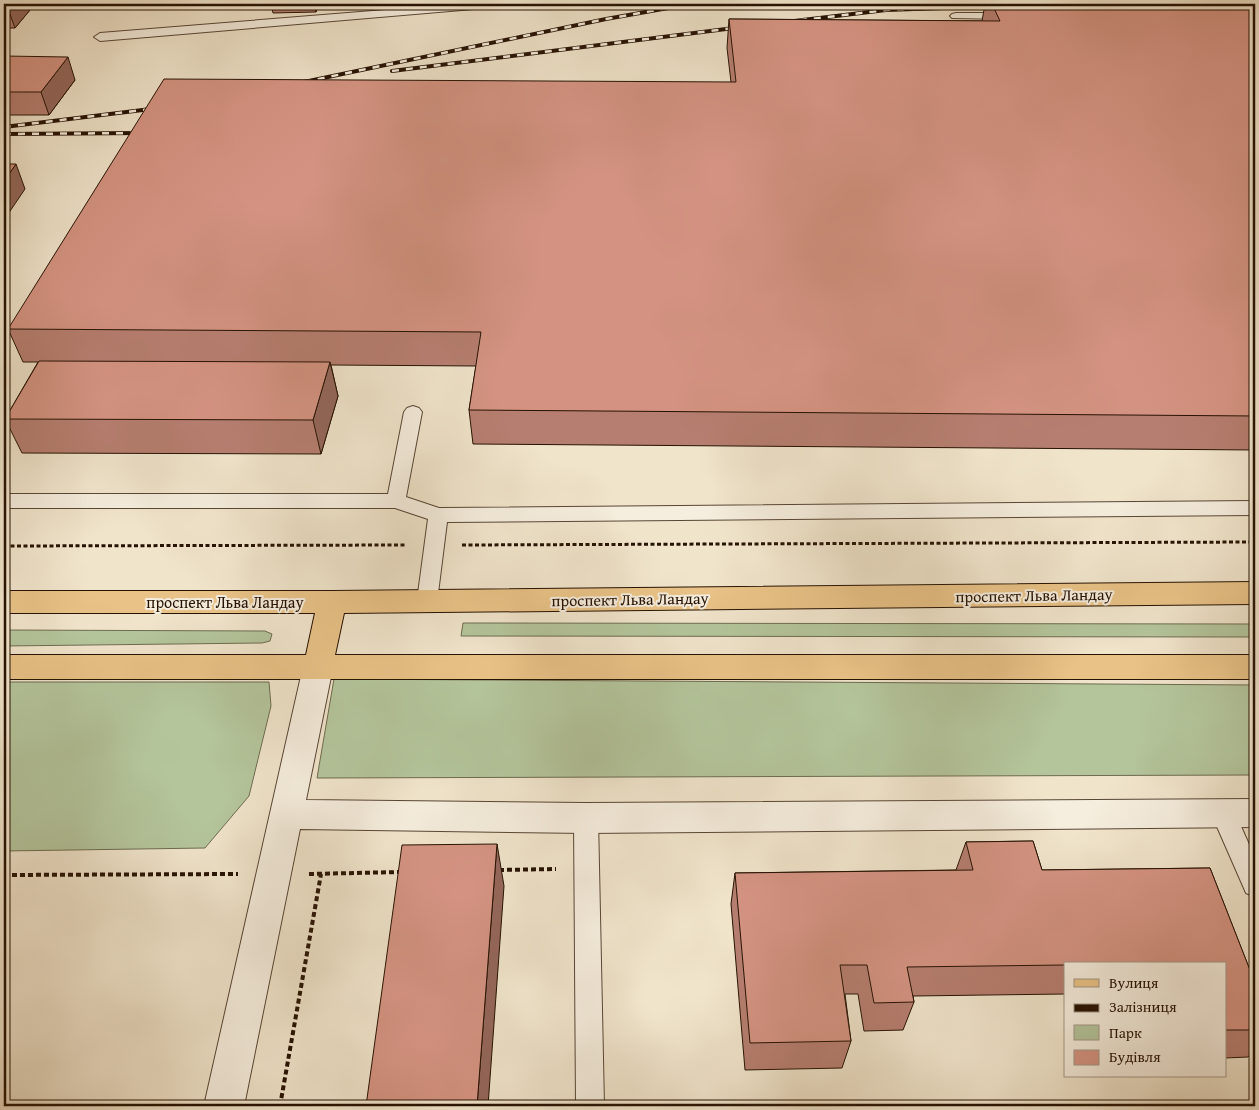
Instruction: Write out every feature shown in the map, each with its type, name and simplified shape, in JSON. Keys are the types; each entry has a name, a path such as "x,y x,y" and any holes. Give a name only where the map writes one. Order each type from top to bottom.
{"main road":[{"name":"проспект Льва Ландау","path":"4,602 332,602 1255,593"},
{"path":"318,667 332,602"},
{"path":"4,667 1255,667"}],"street":[{"path":"224,1106 318,667"},
{"path":"287,814 586,818 1255,813"}],"lane":[{"path":"100,37 497,4"},
{"path":"956,16 1016,16"},
{"path":"396,501 413,412"},
{"path":"4,501 396,501 438,515 1255,508"},
{"path":"427,601 438,515"},
{"path":"1223,813 1255,885"},
{"path":"586,818 590,1106"}],"path":[{"path":"4,546 1255,542"},
{"path":"489,871 588,869"},
{"path":"4,875 410,872"},
{"path":"280,1106 321,874"}],"green space":[{"path":"463,623 1255,624 1255,637 461,636"},
{"path":"4,630 265,631 272,634 270,641 262,643 4,646"},
{"path":"334,679 1255,685 1255,775 317,778"},
{"path":"4,682 269,682 271,706 249,796 205,848 4,851"}],"building":[{"path":"992,4 1255,4 1255,416 469,410 481,332 8,329 164,79 736,82 729,19 1000,21"},
{"path":"4,56 68,57 41,92 4,92"},
{"path":"4,164 16,164 4,181"},
{"path":"39,361 330,362 313,420 5,419"},
{"path":"1033,841 1042,870 1210,868 1255,983 1255,1030 1226,1030 1226,962 1064,962 1064,965 907,967 914,1002 874,1003 867,965 840,965 851,1041 750,1043 735,873 973,870 966,842"},
{"path":"497,844 477,1106 366,1106 402,845"}],"railway":[{"path":"304,82 606,19 691,4"},
{"path":"786,22 886,10 972,7"},
{"path":"392,71 742,27"},
{"path":"4,127 159,108"},
{"path":"4,134 144,133"}]}
